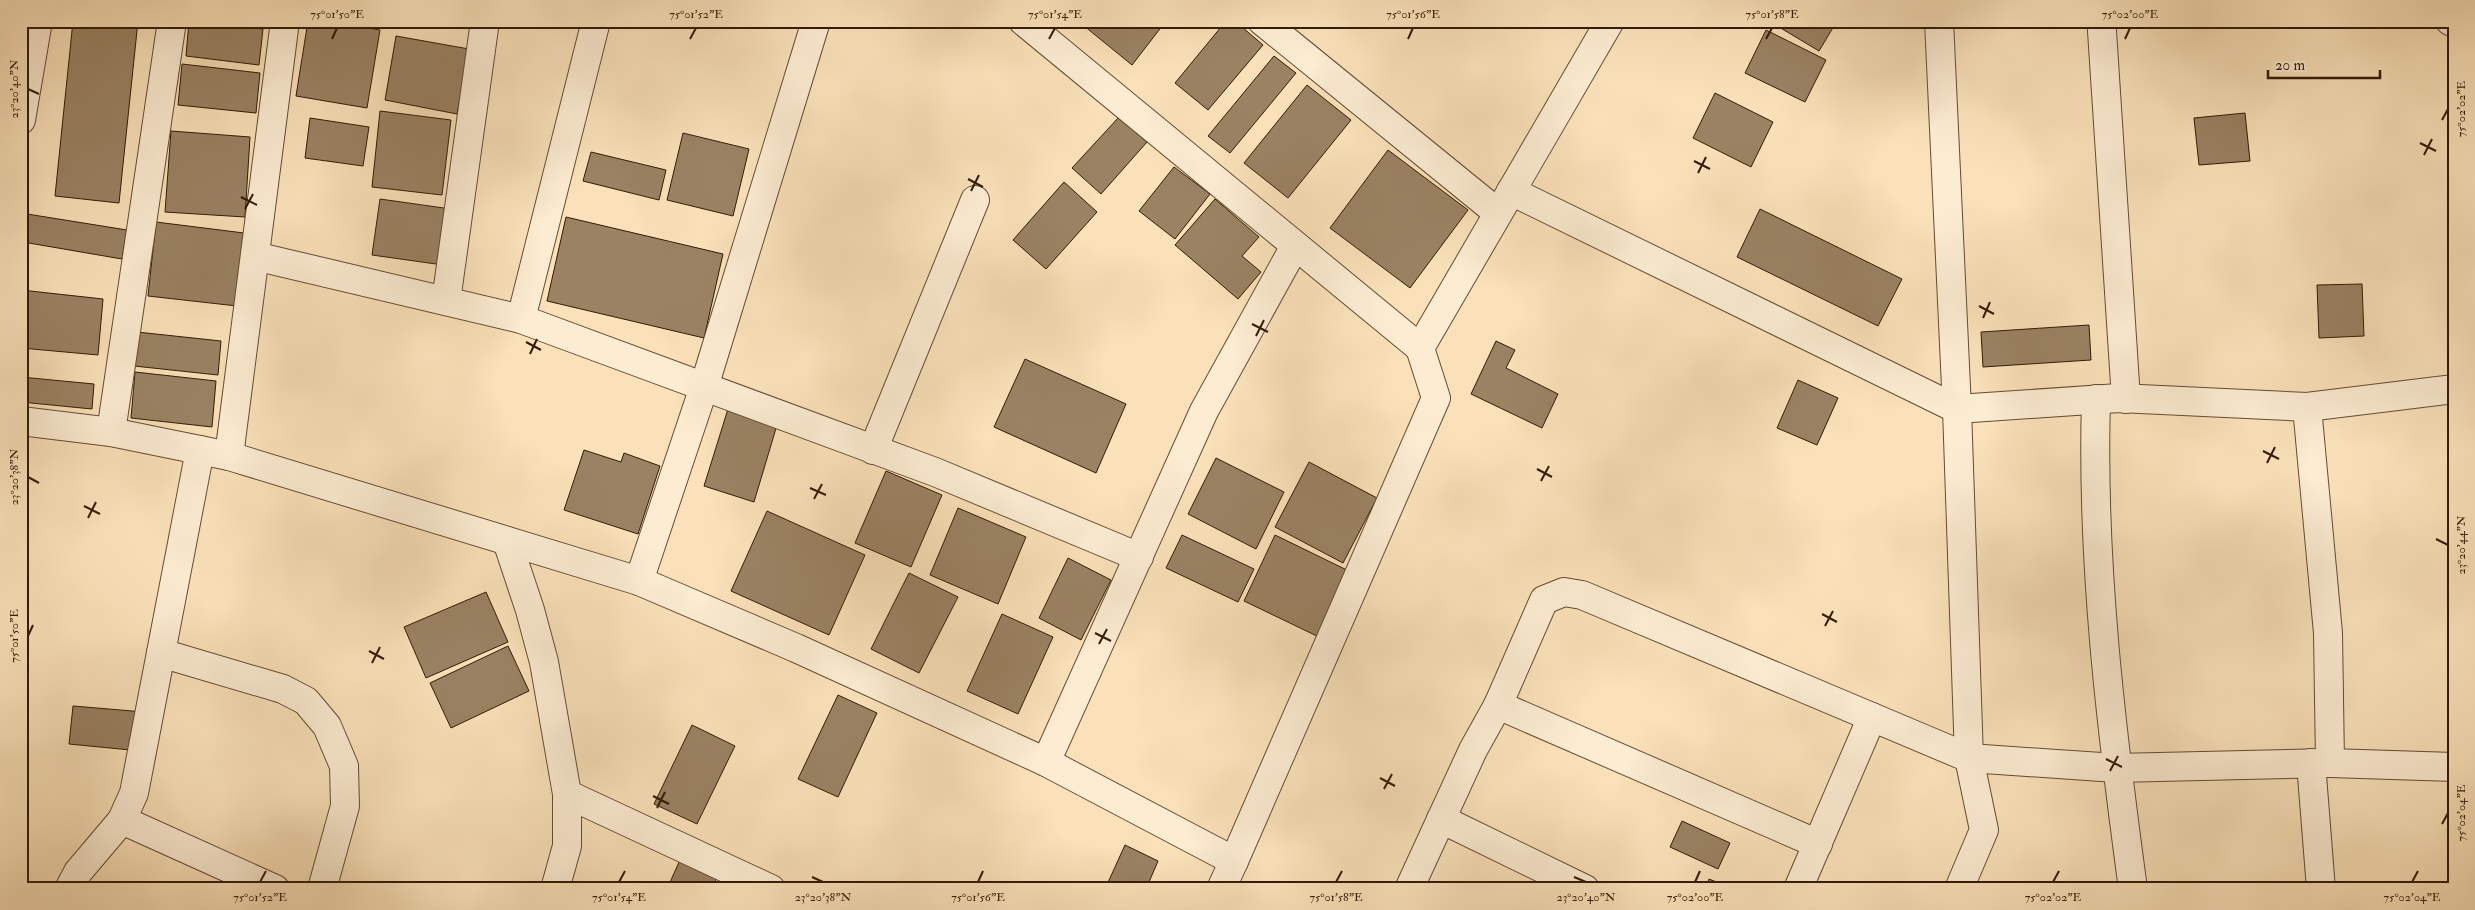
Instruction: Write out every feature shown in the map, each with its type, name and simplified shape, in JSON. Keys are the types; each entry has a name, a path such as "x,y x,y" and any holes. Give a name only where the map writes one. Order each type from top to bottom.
{"street":[{"path":"21,120 38,21"},
{"path":"111,432 172,21"},
{"path":"229,456 285,21"},
{"path":"446,301 485,21"},
{"path":"521,319 596,21"},
{"path":"639,581 704,387 816,21"},
{"path":"1023,21 1420,348 1436,398 1221,889"},
{"path":"1262,21 1505,202 1957,408 2126,398 2307,407 2454,389"},
{"path":"1420,348 1610,21"},
{"path":"1939,21 1957,408 1969,758 1984,830 1959,889"},
{"path":"2450,21 2454,23"},
{"path":"2102,32 2126,398"},
{"path":"873,450 975,200"},
{"path":"1046,762 1204,411 1296,246"},
{"path":"255,256 521,319 935,472 1139,557"},
{"path":"2096,399 2094,464 2099,580 2116,768 2133,889"},
{"path":"2307,407 2328,633 2321,763 2322,889"},
{"path":"21,421 111,432 229,456 639,581 805,652 1046,762 1234,861"},
{"path":"69,889 78,872 122,820 134,793 200,450"},
{"path":"507,541 530,610 544,662 568,794 567,846 556,889"},
{"path":"1408,889 1474,750 1498,706 1544,600 1564,592 1582,595 1969,758 2116,768 2321,763 2454,767"},
{"path":"161,654 282,689 306,701 327,726 344,766 345,806 322,889"},
{"path":"1498,706 1818,844"},
{"path":"1798,889 1872,717"},
{"path":"568,794 771,889"},
{"path":"122,820 275,889"},
{"path":"1441,820 1585,889"}],"building":[{"path":"73,21 138,21 119,203 55,196"},
{"path":"189,21 263,29 259,65 186,56"},
{"path":"308,21 326,21 380,30 367,108 296,96"},
{"path":"1078,21 1166,21 1132,65"},
{"path":"1226,21 1235,21 1263,45 1208,110 1175,83"},
{"path":"1769,21 1837,21 1819,51"},
{"path":"1766,30 1826,60 1805,102 1745,73"},
{"path":"396,36 469,49 457,114 385,100"},
{"path":"1274,56 1296,73 1230,153 1208,136"},
{"path":"182,64 260,73 256,113 178,105"},
{"path":"1307,85 1351,120 1288,198 1244,163"},
{"path":"1715,93 1773,122 1751,167 1693,138"},
{"path":"380,111 451,120 442,195 372,187"},
{"path":"2245,113 2250,161 2199,165 2194,118"},
{"path":"1119,117 1147,142 1101,194 1072,168"},
{"path":"310,118 369,127 363,166 305,158"},
{"path":"171,131 250,137 245,217 165,212"},
{"path":"683,133 749,149 733,216 667,200"},
{"path":"1388,150 1468,210 1410,288 1330,228"},
{"path":"591,152 666,170 659,200 583,181"},
{"path":"1174,167 1210,194 1175,239 1139,211"},
{"path":"1064,182 1097,212 1046,269 1013,240"},
{"path":"380,199 451,209 443,265 372,255"},
{"path":"1215,199 1259,237 1242,256 1261,272 1238,299 1175,245"},
{"path":"1760,209 1902,279 1878,326 1737,257"},
{"path":"27,214 127,230 122,259 23,242"},
{"path":"566,217 723,254 704,338 547,301"},
{"path":"156,222 244,233 237,306 148,296"},
{"path":"2362,284 2364,336 2319,338 2317,285"},
{"path":"21,290 103,299 98,355 21,348"},
{"path":"2089,325 2091,360 1983,367 1981,332"},
{"path":"137,332 221,341 218,375 134,366"},
{"path":"1496,341 1515,350 1506,368 1558,394 1542,428 1471,394"},
{"path":"1025,359 1126,404 1096,473 994,427"},
{"path":"135,372 216,381 212,427 131,418"},
{"path":"21,377 94,384 92,409 21,402"},
{"path":"1798,380 1838,398 1817,445 1777,428"},
{"path":"728,409 777,425 754,502 704,486"},
{"path":"584,450 621,462 624,453 660,466 638,534 564,510"},
{"path":"1216,458 1284,492 1256,549 1188,514"},
{"path":"1309,462 1377,498 1343,563 1275,527"},
{"path":"886,471 942,495 911,567 855,543"},
{"path":"958,508 1026,537 998,604 930,575"},
{"path":"767,511 865,555 829,635 731,591"},
{"path":"1182,535 1254,569 1238,602 1166,568"},
{"path":"1275,535 1353,573 1321,638 1244,601"},
{"path":"1068,558 1111,580 1081,640 1039,618"},
{"path":"909,573 958,597 919,673 871,649"},
{"path":"486,592 508,642 426,678 404,627"},
{"path":"1002,614 1053,637 1018,714 967,691"},
{"path":"508,646 529,691 451,728 430,683"},
{"path":"838,695 877,713 838,797 798,779"},
{"path":"73,706 144,712 141,751 69,744"},
{"path":"692,725 735,746 697,824 654,804"},
{"path":"1682,821 1730,843 1718,869 1670,847"},
{"path":"1125,845 1158,861 1146,889 1105,889"},
{"path":"684,851 721,868 712,889 667,889"},
{"path":"1709,879 1734,889 1705,889"}]}
